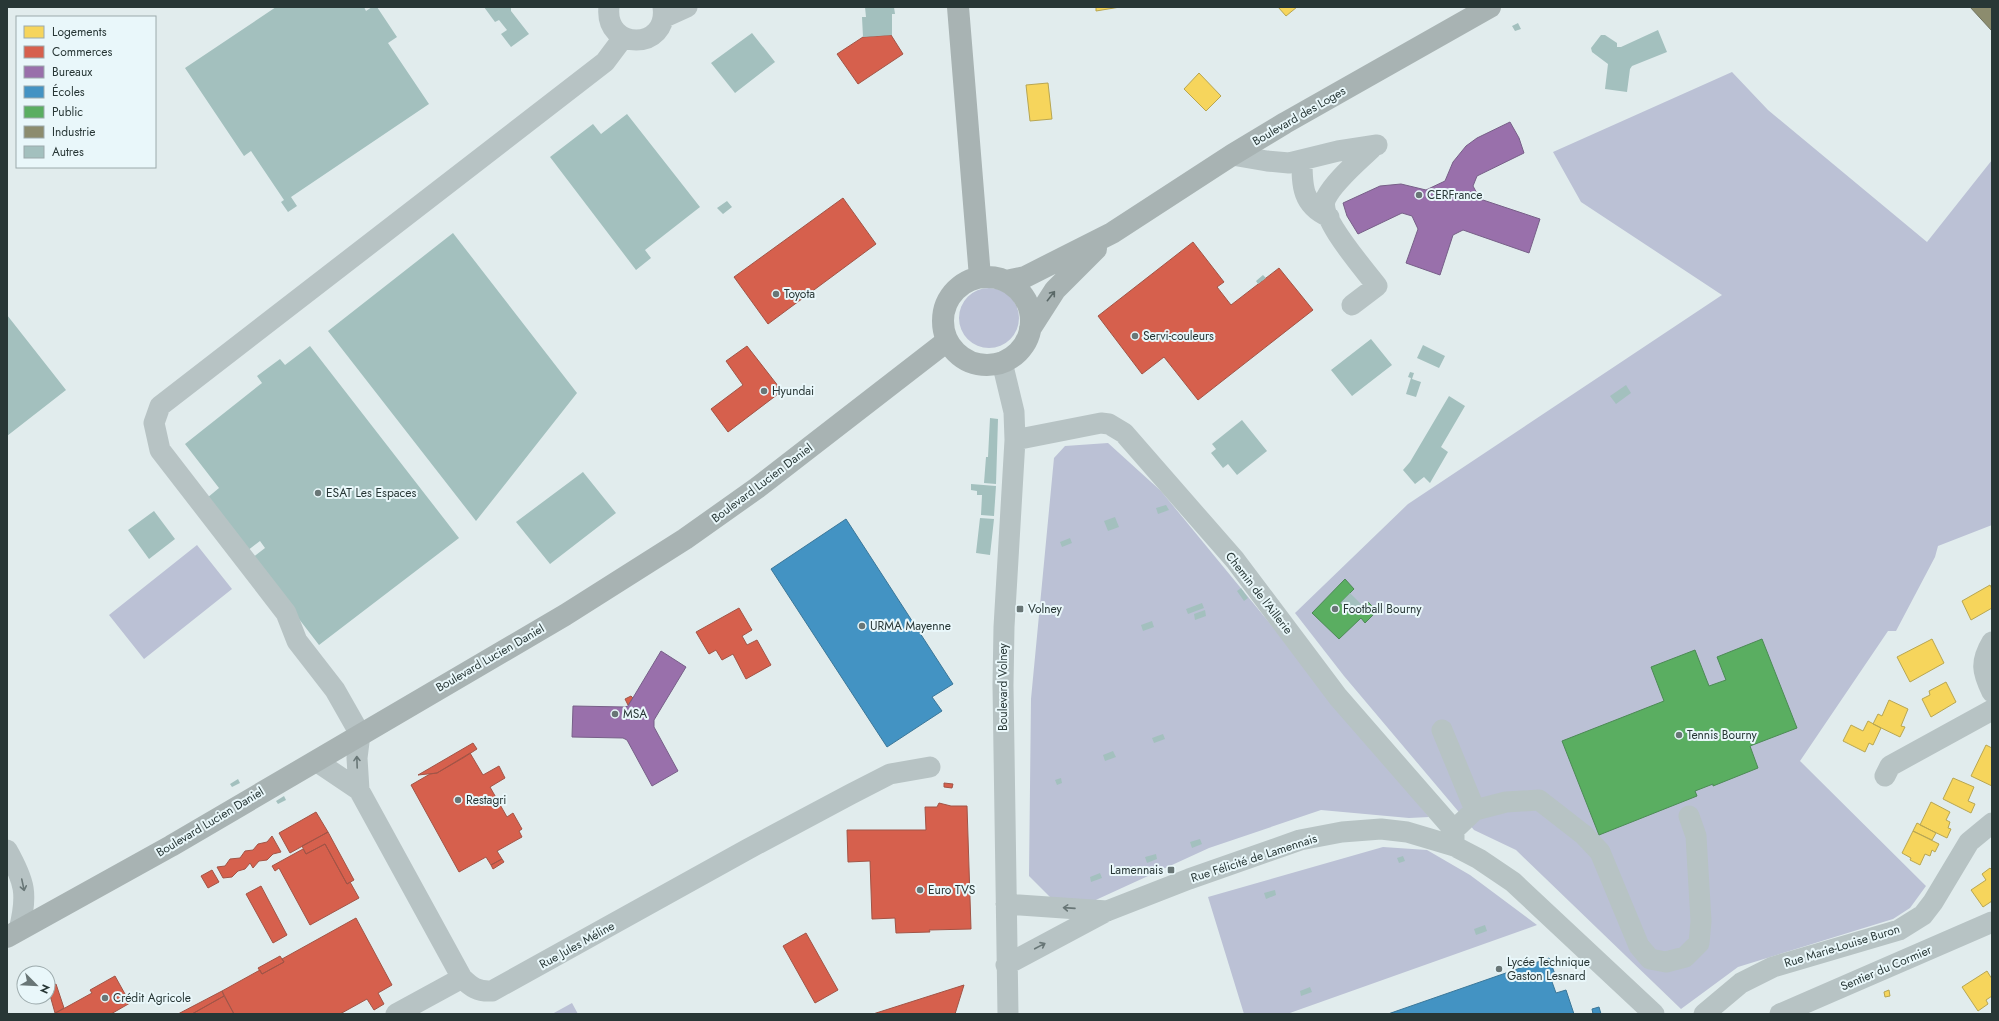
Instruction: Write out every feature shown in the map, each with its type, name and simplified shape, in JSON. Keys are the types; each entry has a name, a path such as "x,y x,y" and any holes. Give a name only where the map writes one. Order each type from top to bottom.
{"main road":[{"path":"958,7 980,277"},
{"name":"Boulevard des Loges","path":"1006,281 1025,277 1112,233 1232,155 1490,7"},
{"name":"Boulevard des Loges","path":"1030,329 1055,290 1112,233"},
{"path":"980,277 993,277 1006,281 1015,287 1023,296 1028,306 1031,317 1030,329 1025,343 1015,354 1002,362 989,365 977,364 960,355 947,341 943,328 943,314 947,301 961,286 980,277"},
{"name":"Boulevard Lucien Daniel","path":"13,934 170,846 316,761 565,614 685,539 757,488 947,341"}],"street":[{"path":"607,7 611,26 623,38 641,41 656,33 664,12 687,7"},
{"path":"359,790 357,758 360,734 335,690 297,641 286,614 160,450 154,423 160,406 605,62 623,38"},
{"path":"1232,155 1290,163 1338,151 1381,144 1339,181 1326,198 1325,207 1334,228 1376,286 1352,305"},
{"path":"1302,160 1302,188 1307,199 1318,212 1329,217"},
{"name":"Boulevard Volney","path":"1002,362 1014,412 1015,440 1004,627 1003,772 1008,1014"},
{"name":"Chemin de l'Aillerie","path":"1015,440 1101,423 1110,424 1124,433 1235,560 1338,697 1454,838"},
{"path":"1992,642 1985,653 1983,673 1992,692"},
{"path":"1885,776 1890,766 1992,710"},
{"path":"1442,730 1475,810"},
{"name":"Rue Jules Méline","path":"316,761 359,790 462,978 473,988 492,992 748,848 851,794 890,774 930,767"},
{"path":"1454,838 1475,810 1506,802 1539,800 1584,835 1600,852 1639,946 1650,959 1666,962 1685,957 1699,943 1701,921 1696,836 1689,816"},
{"name":"Rue Marie-Louise Buron","path":"1704,1014 1741,983 1773,967 1899,930 1922,915 1933,902 1969,842 1992,823"},
{"name":"Rue Félicité de Lamennais","path":"1006,965 1108,911 1189,879 1300,840 1342,832 1381,829 1454,838 1479,859 1513,882 1654,1014"},
{"path":"7,850 24,885 24,912 13,934"},
{"name":"Rue Félicité de Lamennais","path":"1006,904 1108,911"},
{"name":"Sentier du Cormier","path":"1780,1014 1992,922"},
{"path":"396,1014 462,978"}],"shaded area":[{"path":"1732,72 1768,110 1927,242 1992,160 1992,525 1938,546 1935,557 1896,631 1888,631 1800,761 1926,886 1910,908 1893,919 1738,967 1681,1009 1516,850 1474,830 1344,676 1295,613 1408,504 1722,295 1581,202 1553,152"},
{"path":"983,288 995,288 1006,293 1014,301 1019,312 1017,330 1006,343 995,348 983,348 972,343 964,335 959,324 959,312 964,301 972,293"},
{"path":"1108,443 1161,491 1429,817 1409,818 1321,810 1209,848 1087,904 1052,899 1029,876 1031,699 1054,458 1065,446"},
{"path":"197,545 232,589 144,659 109,615"},
{"path":"1383,847 1427,850 1470,875 1537,925 1287,1014 1244,1014 1208,897"},
{"path":"572,1003 578,1014 552,1014"}],"building: Logements":[{"path":"1096,7 1120,7 1096,11"},
{"path":"1278,7 1297,7 1286,16"},
{"path":"1199,73 1221,96 1206,111 1184,89"},
{"path":"1048,83 1052,119 1030,121 1026,85"},
{"path":"1990,585 1992,589 1992,608 1971,620 1962,601"},
{"path":"1932,639 1944,663 1910,682 1897,657"},
{"path":"1946,682 1956,702 1931,717 1922,699 1930,695 1929,691"},
{"path":"1889,700 1908,709 1901,726 1905,727 1900,737 1873,724 1878,714 1882,716"},
{"path":"1868,721 1881,728 1873,745 1869,743 1865,752 1843,741 1851,725 1863,731"},
{"path":"1986,745 1992,748 1992,786 1971,776"},
{"path":"1953,778 1974,787 1968,801 1975,804 1971,813 1943,799"},
{"path":"1931,802 1950,812 1946,820 1950,822 1948,828 1951,829 1947,838 1920,825"},
{"path":"1917,823 1936,833 1932,840 1913,831"},
{"path":"1913,831 1939,844 1935,852 1932,850 1930,856 1925,854 1920,865 1910,860 1911,858 1902,853"},
{"path":"1990,868 1992,870 1992,901 1983,907 1971,890 1986,880 1982,874"},
{"path":"1987,971 1992,979 1992,996 1986,1000 1988,1004 1978,1011 1962,987"},
{"path":"1889,990 1890,996 1885,997 1884,992"}],"building: Commerces":[{"path":"891,35 903,54 858,84 837,54 863,37"},
{"path":"843,198 876,244 768,324 734,277"},
{"path":"1193,242 1224,282 1217,287 1231,305 1279,268 1313,310 1198,400 1164,357 1142,374 1098,316"},
{"path":"747,346 782,391 728,432 711,409 743,385 726,361"},
{"path":"739,608 752,630 742,636 747,645 757,640 771,665 746,679 733,654 722,660 716,650 709,654 696,632"},
{"path":"631,696 633,698 628,705 625,699"},
{"path":"473,743 477,749 463,758 437,773 418,775"},
{"name":"Restagri","path":"470,753 483,775 499,766 505,778 490,787 507,817 513,813 522,829 519,831 522,837 497,851 502,859 491,865 486,857 459,872 411,785 430,774 437,773"},
{"path":"944,783 953,784 952,788 944,787"},
{"name":"Euro TVS","path":"939,803 951,806 967,806 971,929 929,930 930,932 896,933 895,918 872,919 870,861 848,862 847,830 926,830 925,807 937,807"},
{"path":"316,812 328,832 290,853 279,833"},
{"path":"328,832 354,880 347,884 325,844 306,854 302,846"},
{"path":"272,836 281,852 273,854 267,860 259,861 253,868 250,863 245,869 238,871 232,877 223,878 217,867 225,866 230,859 240,858 245,851 253,850 258,844 267,842"},
{"path":"325,844 347,884 350,882 359,898 310,925 279,868 275,871 272,866 303,849 306,854"},
{"path":"502,859 504,862 493,869 491,865"},
{"path":"212,870 219,882 208,888 201,876"},
{"path":"261,886 287,935 273,943 246,894"},
{"path":"356,918 392,985 378,993 384,1004 374,1010 367,999 340,1014 234,1014 222,991 260,970 262,974 284,962 282,959"},
{"path":"806,933 838,990 815,1003 783,946"},
{"path":"280,956 284,962 262,974 258,968"},
{"name":"Crédit Agricole","path":"115,976 130,1003 111,1014 54,1014 92,993 90,990"},
{"path":"56,984 64,1008 55,1013 53,1005 56,1005"},
{"path":"964,985 955,1014 873,1014"},
{"path":"222,991 224,996 192,1014 178,1014"},
{"name":"Crédit Agricole","path":"224,996 234,1014 192,1014"}],"building: Bureaux":[{"name":"CERFrance","path":"1510,122 1519,138 1524,153 1477,176 1473,186 1480,199 1540,219 1529,253 1463,230 1453,235 1440,275 1406,263 1418,229 1412,216 1402,213 1358,234 1347,216 1343,203 1380,186 1401,184 1426,190 1445,181 1453,162 1466,146 1477,138"},
{"name":"MSA","path":"661,651 686,667 654,720 654,727 678,771 652,786 627,740 623,738 572,737 573,706 628,706"}],"building: Écoles":[{"name":"URMA Mayenne","path":"846,519 953,684 932,697 942,711 887,747 771,569"},
{"path":"1549,958 1556,977 1551,979 1556,993 1566,990 1574,1014 1388,1014"},
{"path":"1599,1007 1601,1014 1593,1014 1592,1009"}],"building: Public":[{"name":"Football Bourny","path":"1345,579 1354,589 1340,603 1344,606 1348,603 1357,612 1368,602 1377,611 1365,623 1361,618 1339,639 1312,613"},
{"name":"Tennis Bourny","path":"1762,639 1797,728 1750,746 1758,768 1713,786 1713,784 1695,791 1697,796 1599,835 1562,741 1664,701 1651,667 1695,650 1709,686 1726,680 1717,657"}],"building: Industrie":[{"path":"1970,7 1992,7 1992,31"}],"building: Autres":[{"path":"276,7 364,7 366,11 372,7 377,7 397,37 388,43 429,104 291,197 297,206 288,212 281,202 284,200 251,151 244,156 185,68"},
{"path":"484,7 511,7 511,11 529,34 511,47 501,34 507,30 499,20 495,22"},
{"path":"865,7 894,7 895,14 892,14 892,35 863,37 862,17 866,17"},
{"path":"1518,23 1521,29 1515,31 1512,26"},
{"path":"1658,30 1667,52 1632,66 1630,69 1627,92 1605,89 1608,64 1592,52 1591,48 1601,35 1605,35 1617,43 1617,47 1621,47"},
{"path":"752,33 775,62 735,93 711,63"},
{"path":"627,114 700,207 645,250 651,258 636,270 550,157 593,124 601,134"},
{"path":"727,201 732,207 723,214 717,208"},
{"path":"453,233 577,393 476,521 328,331"},
{"path":"1263,275 1266,278 1258,284 1256,281"},
{"path":"7,315 66,390 7,436"},
{"path":"1371,339 1392,365 1352,396 1331,370"},
{"path":"1423,345 1445,356 1439,368 1417,358"},
{"name":"ESAT Les Espaces","path":"310,346 459,538 319,645 252,558 265,548 260,541 247,551 207,498 219,488 185,444 262,383 257,376 280,359 285,365"},
{"path":"1410,372 1414,373 1412,379 1421,382 1416,397 1406,394 1411,378 1408,377"},
{"path":"1626,385 1631,393 1616,404 1610,396"},
{"path":"1449,396 1465,406 1441,447 1448,452 1430,483 1424,477 1415,484 1403,470 1410,462"},
{"path":"990,418 998,419 996,484 984,483 986,457 988,457"},
{"path":"1242,420 1267,451 1237,475 1228,464 1223,468 1211,453 1216,449 1212,444"},
{"path":"583,472 616,513 550,564 516,522"},
{"path":"971,484 996,486 994,516 981,515 982,495 977,495 977,491 971,490"},
{"path":"1166,505 1169,510 1158,514 1156,508"},
{"path":"154,511 175,539 149,559 128,530"},
{"path":"1115,517 1119,527 1108,531 1104,521"},
{"path":"980,518 994,519 990,555 976,553"},
{"path":"1070,538 1072,543 1062,547 1060,542"},
{"path":"1241,588 1248,598 1244,601 1237,591"},
{"path":"1350,593 1363,606 1357,612 1348,603 1344,606 1340,603"},
{"path":"1202,603 1204,608 1188,614 1186,609"},
{"path":"1205,610 1206,616 1195,620 1194,614"},
{"path":"1152,621 1154,627 1143,631 1141,625"},
{"path":"1163,734 1165,739 1154,743 1152,738"},
{"path":"1113,751 1116,757 1105,761 1103,755"},
{"path":"1061,778 1062,783 1057,785 1055,780"},
{"path":"238,779 240,783 232,787 230,784"},
{"path":"284,796 286,800 278,804 276,801"},
{"path":"1200,839 1202,844 1192,848 1190,842"},
{"path":"1156,854 1157,859 1147,863 1145,857"},
{"path":"1403,856 1405,861 1399,863 1397,858"},
{"path":"1100,873 1102,878 1091,882 1090,877"},
{"path":"1275,890 1276,895 1266,899 1264,893"},
{"path":"1485,925 1487,931 1476,935 1474,929"},
{"path":"1310,987 1312,992 1301,996 1300,991"}],"place":[{"name":"CERFrance","path":"1419,195"},
{"name":"Toyota","path":"776,294"},
{"name":"Servi-couleurs","path":"1135,336"},
{"name":"Hyundai","path":"764,391"},
{"name":"ESAT Les Espaces","path":"318,493"},
{"name":"Volney","path":"1020,609"},
{"name":"Football Bourny","path":"1335,609"},
{"name":"URMA Mayenne","path":"862,626"},
{"name":"MSA","path":"615,714"},
{"name":"Tennis Bourny","path":"1679,735"},
{"name":"Restagri","path":"458,800"},
{"name":"Lamennais","path":"1171,870"},
{"name":"Euro TVS","path":"920,890"},
{"name":"Lycée Technique Gaston Lesnard","path":"1499,969"},
{"name":"Crédit Agricole","path":"105,998"}]}
